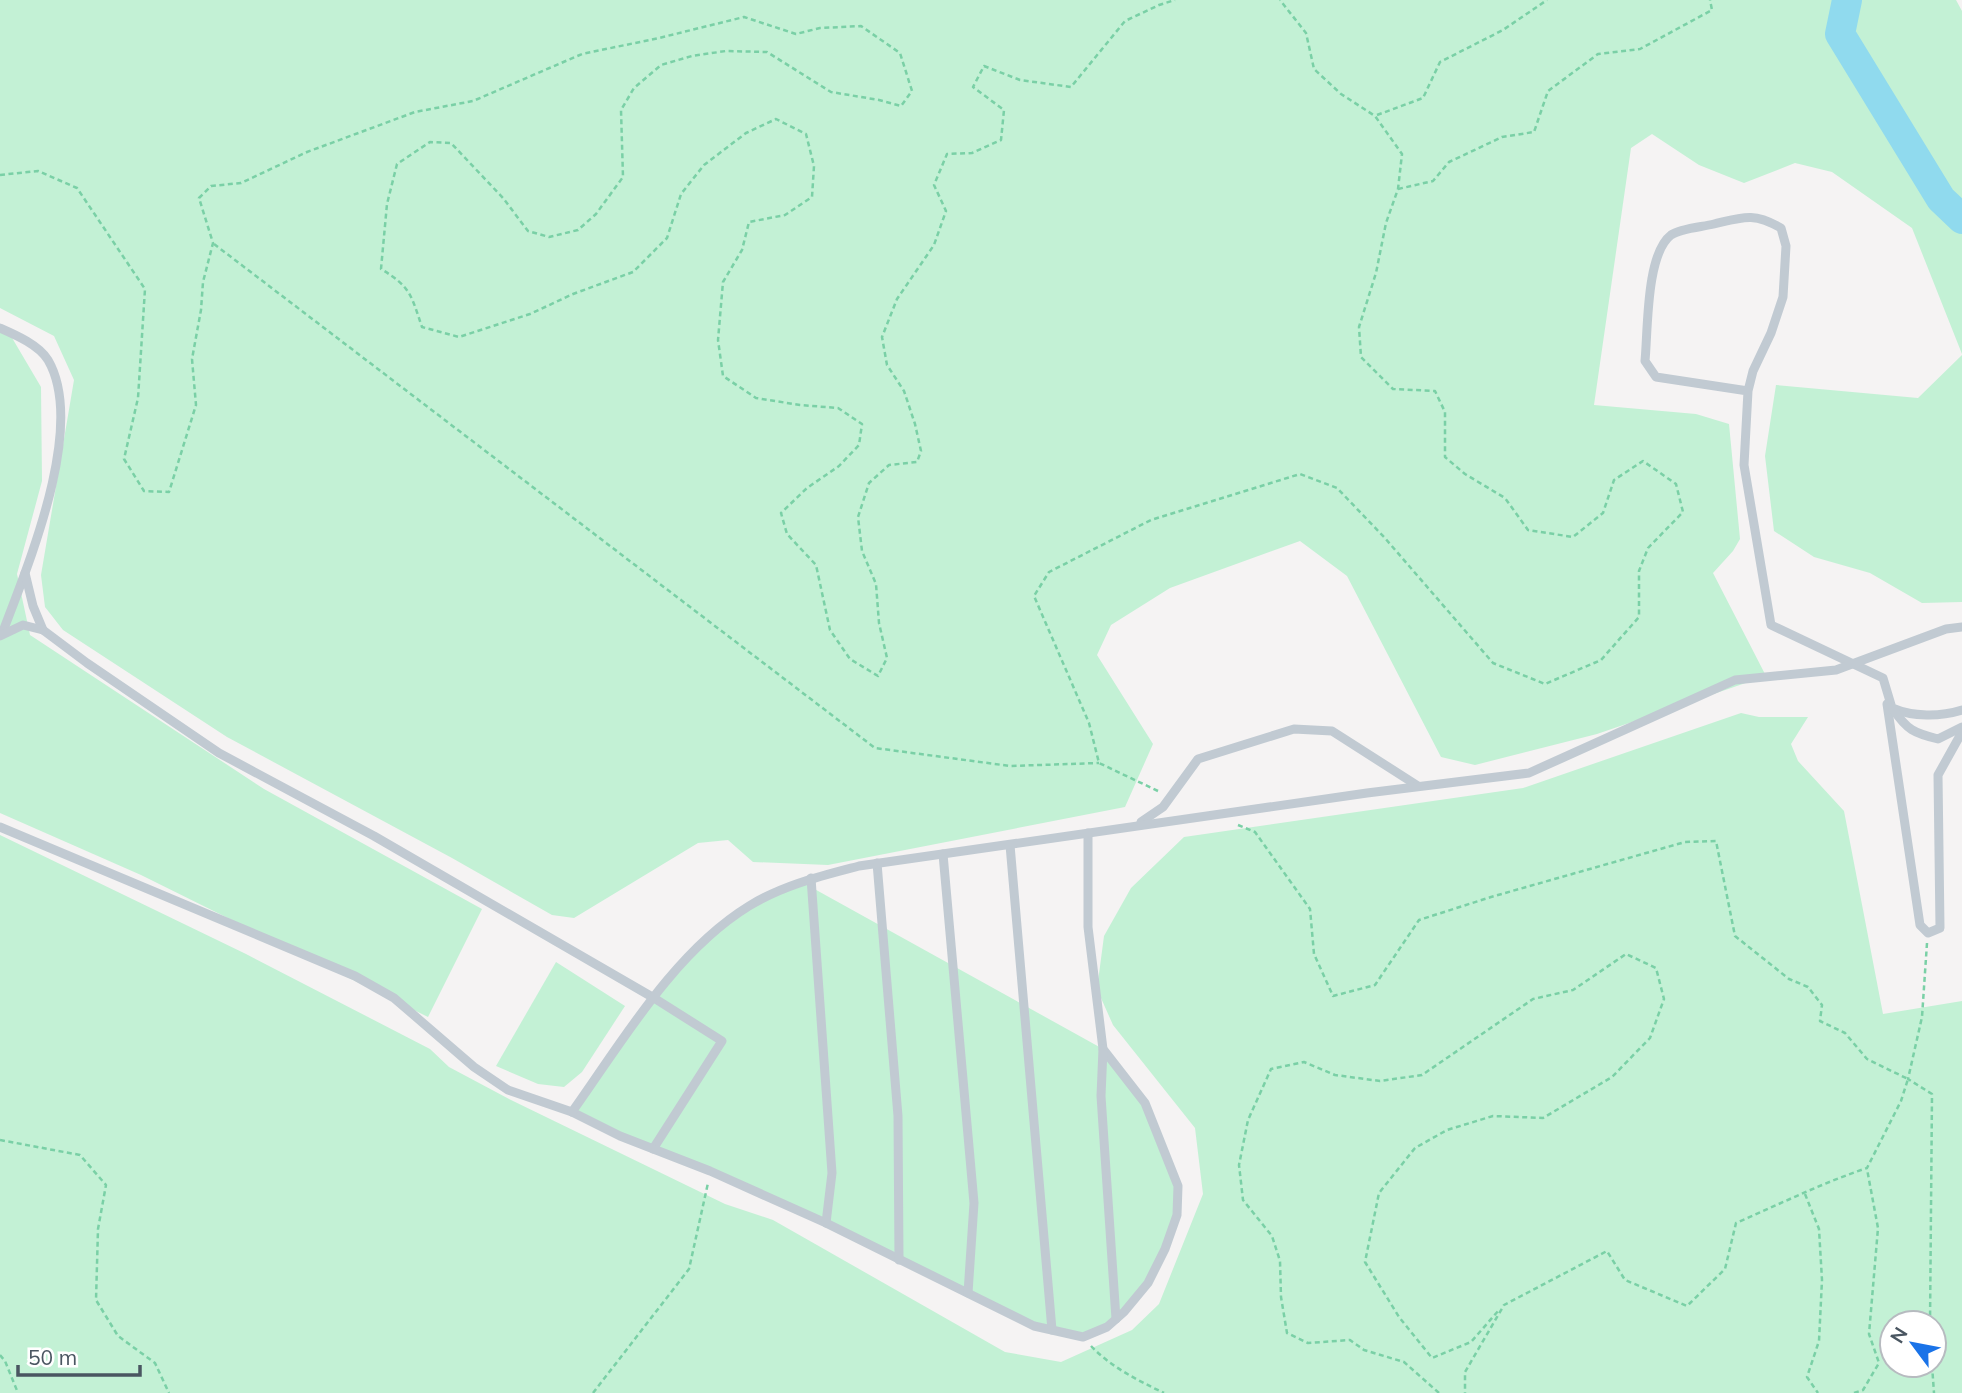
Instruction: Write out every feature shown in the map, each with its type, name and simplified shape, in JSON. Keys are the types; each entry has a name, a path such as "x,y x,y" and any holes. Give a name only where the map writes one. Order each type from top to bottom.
{"lane":[{"path":"1748,391 1656,377 1645,361 1653,277 1659,251 1672,234 1741,217 1764,218 1781,228 1786,246 1783,297 1771,333 1753,371 1748,391 1744,465 1771,625 1882,678 1892,708 1904,726 1916,733 1938,739 1962,727"},
{"path":"0,328 33,345 48,359 57,384 61,412 58,452 47,502 25,573 1,635"},
{"path":"25,573 33,606 43,630"},
{"path":"1,635 23,625 43,630 219,753 374,836 654,998 722,1041 653,1149"},
{"path":"572,1112 670,976 711,934 749,906 811,878 877,863 1418,786 1529,773 1735,680 1836,670 1946,629 1962,627"},
{"path":"1885,688 1920,925 1928,933 1940,928 1938,775 1962,732"},
{"path":"1892,708 1904,713 1947,715 1962,709"},
{"path":"1137,825 1163,807 1198,759 1294,729 1332,731 1418,786"},
{"path":"0,827 355,976 394,998 474,1067 508,1090 572,1112 620,1136 710,1171 826,1223 1034,1326 1083,1337 1107,1327 1148,1283 1165,1249 1177,1215 1178,1186 1145,1103 1103,1049"},
{"path":"1088,833 1088,927 1103,1049 1101,1096 1116,1319"},
{"path":"1010,845 1052,1330"},
{"path":"943,854 974,1203 968,1293"},
{"path":"877,863 898,1116 899,1260"},
{"path":"811,878 832,1173 826,1223"}],"path":[{"path":"0,175 38,171 77,188 145,289 138,398 124,459 144,491 169,492 196,405 192,359 203,282 213,243 199,198 211,186 241,183 307,152 415,112 473,101 582,54 744,17 796,34 820,28 861,26 900,53 912,91 901,106 831,92 767,52 726,51 692,56 661,65 634,88 621,110 623,177 596,214 578,230 549,237 528,232 503,198 451,143 430,142 397,164 387,204 381,269 403,282 422,327 459,337 498,326 633,272 667,237 681,194 696,174 746,133 776,118 806,134 814,166 812,197 785,215 749,222 742,250 723,282 718,340 723,376 756,398 838,408 862,424 859,445 839,466 807,488 781,513 787,534 816,565 830,630 850,659 878,676 887,657 879,624 876,584 862,551 858,517 869,483 890,465 917,462 922,451 904,391 887,365 882,337 897,299 934,246 946,211 934,185 947,155 972,153 1001,140 1004,110 973,88 984,66 1020,80 1071,88 1125,21 1175,0"},
{"path":"1099,763 1090,723 1034,596 1049,572 1151,520 1300,474 1337,488 1384,537 1493,663 1545,684 1601,660 1639,617 1639,571 1648,548 1683,512 1676,484 1643,461 1614,480 1603,513 1573,537 1528,530 1505,498 1465,474 1445,457 1445,412 1435,391 1393,389 1361,357 1359,327 1376,274 1386,223 1398,189 1402,154 1375,116 1341,94 1314,69 1306,33 1280,0"},
{"path":"1375,116 1423,98 1440,62 1503,30 1547,0"},
{"path":"1398,189 1433,181 1449,162 1502,137 1534,132 1548,91 1598,54 1640,49 1712,10 1710,0"},
{"path":"213,243 875,748 1010,766 1099,763 1172,797"},
{"path":"1234,823 1255,832 1310,909 1314,954 1333,996 1376,985 1419,920 1685,842 1716,841 1735,936 1788,979 1808,987 1822,1005 1820,1021 1845,1033 1867,1059 1932,1094 1930,1309"},
{"path":"1854,1393 1863,1390 1879,1363 1869,1334 1878,1228 1867,1168 1901,1101 1908,1079 1922,1017 1928,933"},
{"path":"1439,1393 1404,1362 1364,1350 1350,1340 1308,1343 1287,1333 1280,1261 1272,1236 1243,1200 1238,1165 1248,1120 1271,1069 1304,1062 1335,1075 1380,1082 1422,1075 1533,999 1573,990 1626,954 1656,968 1664,999 1650,1038 1612,1077 1543,1118 1493,1116 1447,1130 1415,1148 1379,1193 1365,1262 1399,1317 1432,1358 1471,1342 1504,1305 1607,1251 1625,1280 1687,1306 1725,1269 1736,1223 1805,1194 1829,1180 1867,1168"},
{"path":"0,1140 80,1155 106,1185 98,1230 96,1300 118,1336 155,1363 169,1393"},
{"path":"593,1393 690,1269 710,1171"},
{"path":"1805,1194 1819,1229 1822,1280 1819,1342 1807,1377 1818,1393"},
{"path":"1465,1393 1465,1372 1504,1305"},
{"path":"1083,1337 1103,1359 1138,1381 1164,1393"},
{"path":"0,1355 18,1393"}],"green space":[{"path":"0,0 1956,0 1962,11 1962,354 1912,228 1832,172 1795,163 1744,183 1699,165 1652,134 1631,148 1594,405 1696,414 1729,424 1740,539 1713,573 1766,676 1597,734 1475,765 1441,757 1347,576 1300,541 1170,588 1111,625 1097,655 1153,744 1125,807 828,865 753,862 728,840 698,843 574,918 552,915 227,737 63,630 45,607 41,575 74,380 54,336 0,308"},
{"path":"0,328 8,331 41,387 42,481 17,574 30,635 264,789 482,909 428,1017 141,875 0,813"},
{"path":"1962,355 1962,602 1922,603 1870,573 1814,557 1774,531 1765,456 1776,385 1918,398"},
{"path":"1741,713 1759,717 1808,717 1791,744 1798,761 1844,811 1883,1014 1962,1001 1962,1393 0,1393 0,835 246,954 430,1049 449,1067 511,1100 725,1204 773,1220 1005,1352 1061,1362 1132,1330 1159,1304 1203,1194 1195,1128 1113,1025 1097,989 1104,936 1131,888 1184,837 1523,788"},
{"path":"800,881 1103,1049 1145,1103 1178,1186 1177,1215 1148,1283 1124,1312 1083,1337 1034,1326 899,1260 572,1112 654,998 711,934 749,906"},
{"path":"556,962 625,1006 582,1072 564,1087 538,1084 496,1066"}],"waterway":[{"path":"1847,0 1840,34 1941,199 1962,219"}]}
